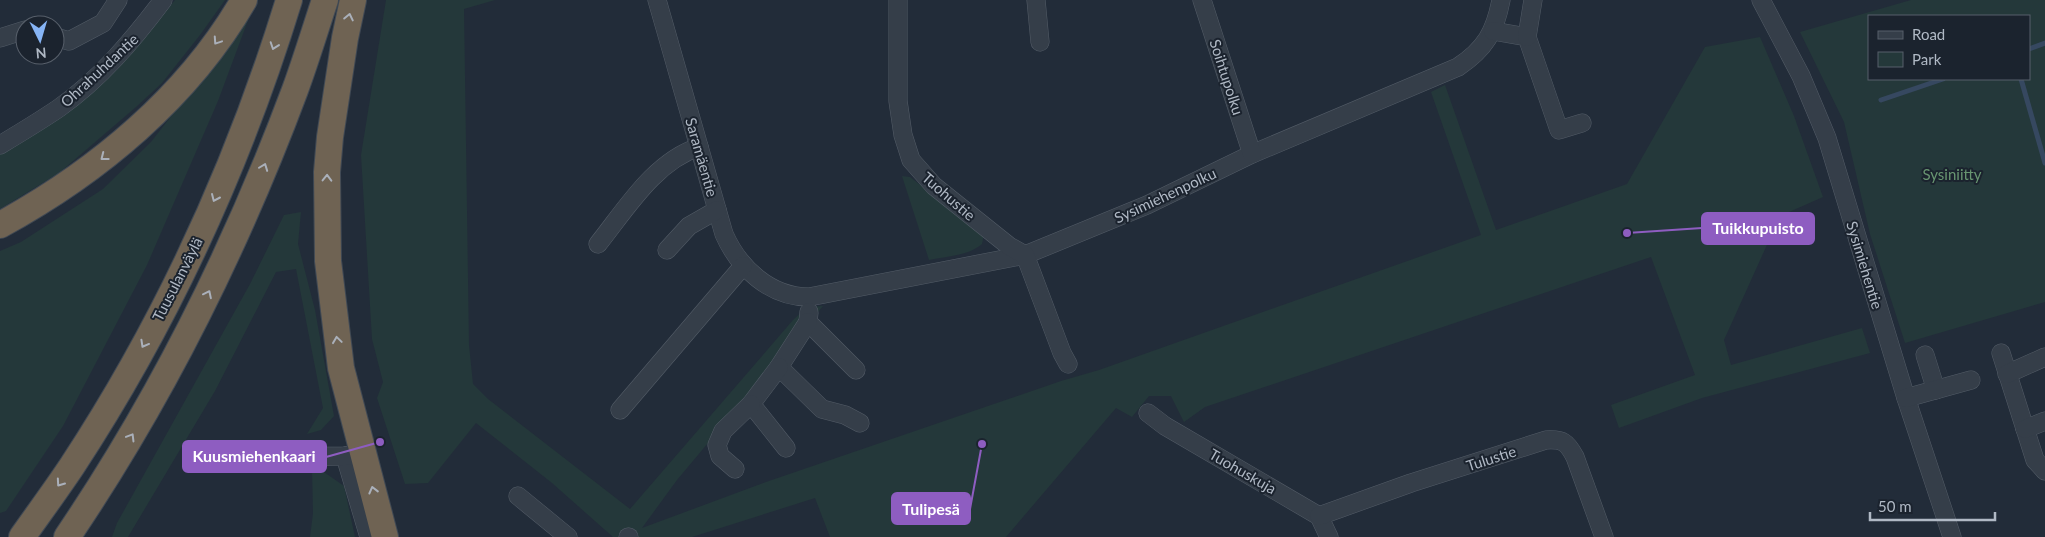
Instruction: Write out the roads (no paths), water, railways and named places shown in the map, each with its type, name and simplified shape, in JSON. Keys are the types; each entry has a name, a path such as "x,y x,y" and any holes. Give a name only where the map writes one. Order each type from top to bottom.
{"highway":[{"path":"0,225 45,199 125,141 166,101 213,47 244,0"},
{"name":"Tuusulanväylä","path":"23,536 72,466 118,390 189,257 230,167 289,0"},
{"path":"67,537 106,479 183,345 219,272 260,180 292,97 325,0"},
{"path":"353,0 345,38 330,137 327,223 331,290 355,454 385,537"},
{"path":"87,537 106,479"}],"street":[{"path":"65,40 69,41 104,23 118,0"},
{"name":"Ohrahuhdantie","path":"0,145 59,108 83,89 138,34 162,0"},
{"name":"Saramäentie","path":"657,0 724,234 731,250 743,266 780,292"},
{"name":"Tuohustie","path":"898,0 898,101 903,135 911,160 934,186 1009,246 1024,255"},
{"path":"1036,0 1040,42"},
{"name":"Soihtupolku","path":"1202,0 1252,154"},
{"name":"Sysimiehenpolku","path":"780,292 796,297 809,297 1024,255 1147,205 1252,154 1458,67 1474,56 1493,31 1501,0"},
{"path":"1533,0 1527,37 1559,130 1582,123"},
{"name":"Sysimiehentie","path":"1761,0 1801,76 1827,138 1906,398 1952,537"},
{"path":"1493,31 1527,37"},
{"path":"0,38 15,33"},
{"path":"598,244 656,173 684,152 699,147"},
{"path":"667,250 689,226 717,210"},
{"path":"1024,255 1068,364"},
{"path":"620,410 743,266"},
{"path":"735,468 720,456 717,445 723,431 751,404 779,368 808,322 809,297"},
{"path":"808,322 856,370"},
{"path":"2001,353 2035,460 2045,471"},
{"path":"1925,355 1936,390"},
{"path":"2008,374 2045,357"},
{"path":"779,368 822,409 845,415 860,423"},
{"path":"1906,398 1971,380"},
{"path":"751,404 786,448"},
{"name":"Tuohuskuja","path":"1148,413 1165,426 1319,516"},
{"path":"2025,429 2045,421"},
{"name":"Tulustie","path":"1319,516 1412,483 1546,440 1558,439 1568,444 1575,457 1604,537"},
{"path":"277,456 355,454 368,537"},
{"path":"518,496 568,537"},
{"path":"1319,516 1329,537"}],"waterway":[{"path":"2030,49 2045,43"},
{"path":"1881,100 1940,80"},
{"path":"2021,80 2045,163"}],"place":[{"name":"Tuikkupuisto","path":"1627,233"},
{"name":"Kuusmiehenkaari","path":"380,442"},
{"name":"Tulipesä","path":"982,444"}],"park label":[{"name":"Sysiniitty","path":"1952,174"}]}
